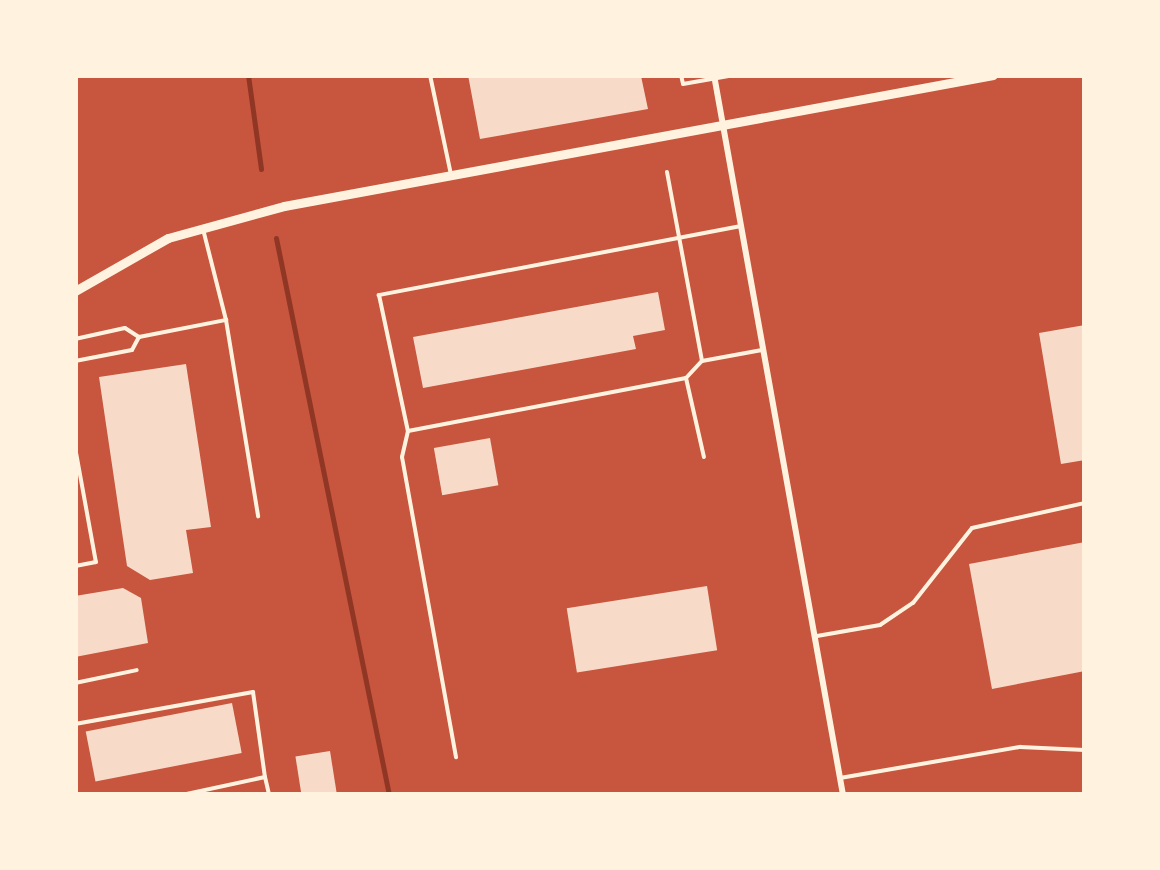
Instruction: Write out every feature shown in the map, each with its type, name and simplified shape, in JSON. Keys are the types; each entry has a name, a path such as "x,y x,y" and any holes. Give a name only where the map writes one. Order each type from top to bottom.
{"street":[{"path":"75,291 202,226 452,175 993,75"},
{"path":"714,77 843,795"}],"lane":[{"path":"430,75 452,175"},
{"path":"681,75 682,84 734,75"},
{"path":"667,172 702,361"},
{"path":"202,226 226,320 258,516"},
{"path":"456,757 402,457 408,431 379,295 741,226"},
{"path":"75,339 124,328 139,337 226,320"},
{"path":"75,361 132,350 139,337"},
{"path":"408,431 686,378 702,361 763,350"},
{"path":"686,378 704,457"},
{"path":"75,447 96,562 75,566"},
{"path":"815,636 880,625 913,603 972,528 1085,503"},
{"path":"75,683 138,670"},
{"path":"75,724 254,692 269,795"},
{"path":"840,778 1020,747 1085,750"},
{"path":"182,795 265,777"}],"building":[{"path":"468,75 641,76 648,109 480,139"},
{"path":"658,292 665,330 633,336 636,349 423,388 413,337"},
{"path":"1085,325 1085,460 1061,464 1039,333"},
{"path":"186,364 211,527 186,530 193,573 150,580 127,566 99,377"},
{"path":"490,438 498,485 442,495 434,448"},
{"path":"1085,542 1085,671 992,689 969,564"},
{"path":"707,586 717,650 577,672 567,608"},
{"path":"123,588 141,598 148,643 75,657 75,596"},
{"path":"232,703 242,753 95,781 86,731"},
{"path":"330,751 337,795 302,795 295,756"}],"waterway":[{"path":"248,75 261,169"},
{"path":"276,238 389,795"}]}
